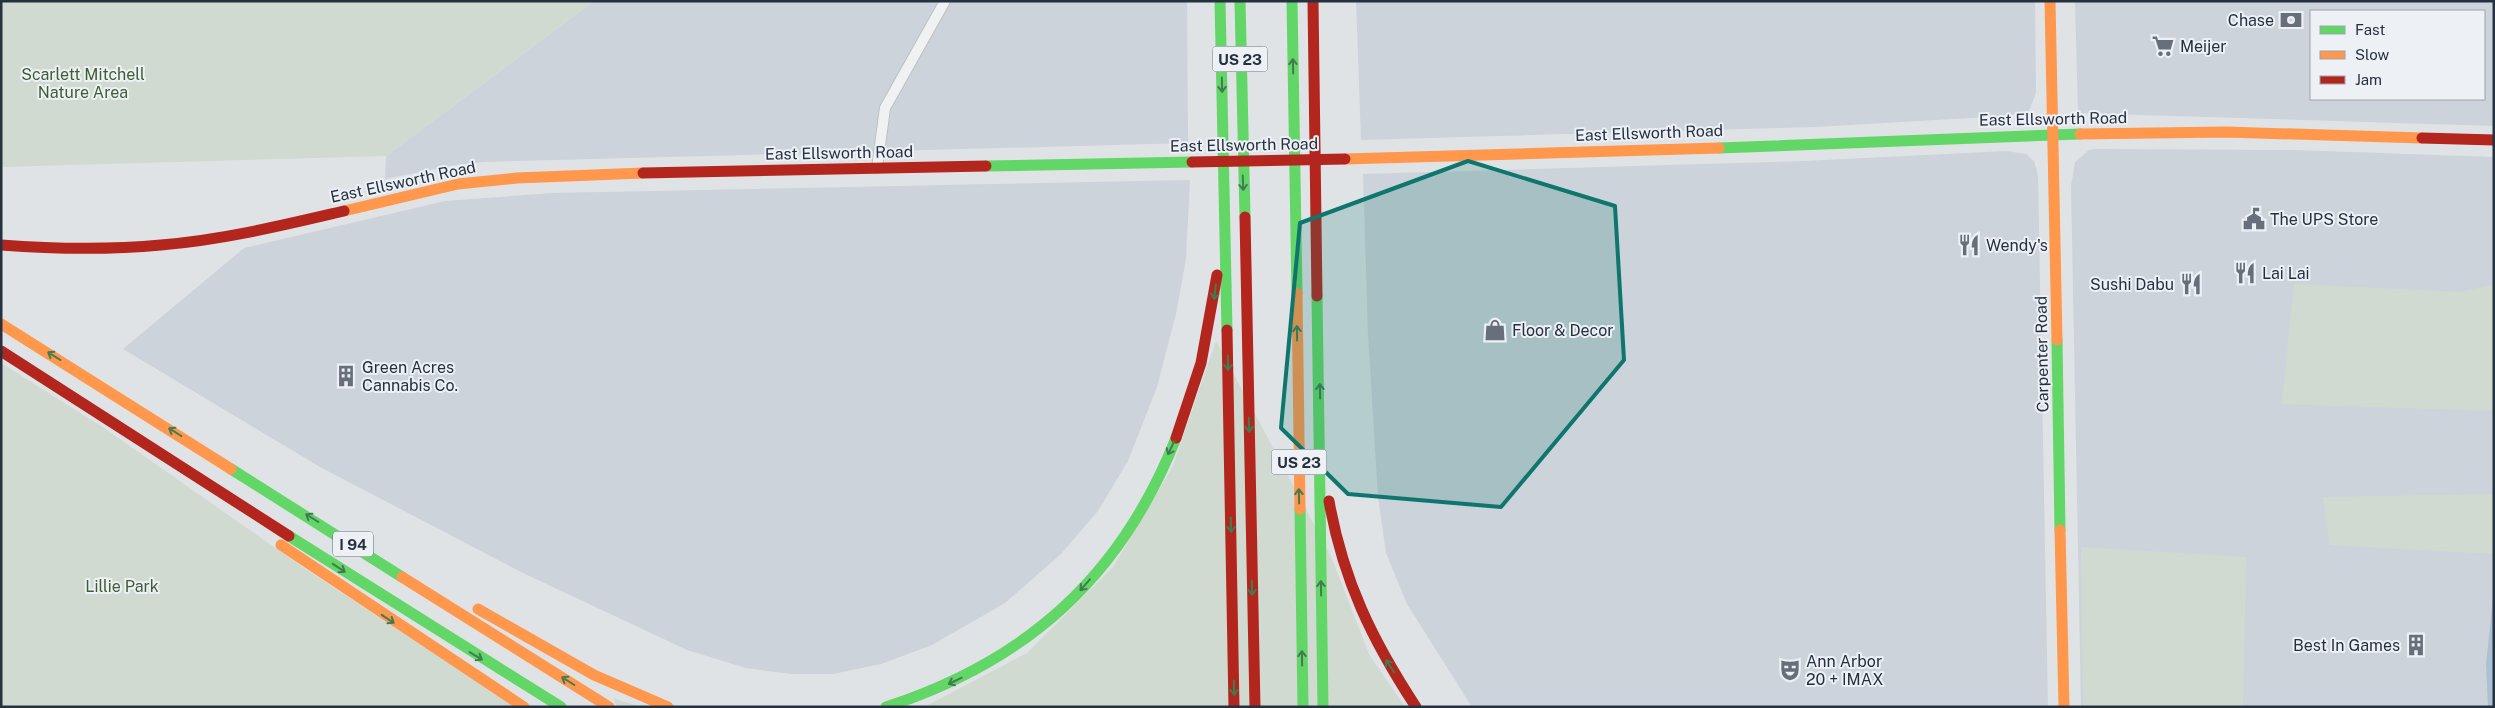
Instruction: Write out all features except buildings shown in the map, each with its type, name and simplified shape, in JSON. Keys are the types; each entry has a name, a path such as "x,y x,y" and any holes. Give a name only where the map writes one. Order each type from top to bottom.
{"main road":[{"path":"1220,1 1234,707"},
{"name":"US 23","path":"1240,1 1255,707"},
{"name":"US 23","path":"1292,1 1303,707"},
{"path":"1313,1 1321,440 1323,707"},
{"name":"Carpenter Road","path":"2050,1 2064,707"},
{"name":"East Ellsworth Road","path":"1,245 52,249 161,245 256,231 458,184 517,178 652,173 1345,159 1772,146 2053,134 2226,132 2494,140"},
{"path":"886,707 924,696 985,666 1031,635 1073,600 1105,562 1139,513 1173,444 1195,384 1214,297 1225,209"},
{"name":"I 94","path":"1,324 609,707"},
{"name":"I 94","path":"1,351 439,634 561,707"},
{"path":"1321,440 1332,523 1344,568 1359,611 1384,658 1416,707"},
{"path":"225,494 250,522 332,581 524,707"},
{"path":"392,569 460,598 575,666 628,693 668,707"}],"street":[{"path":"876,168 885,108 945,1"}],"highlighted area":[{"path":"1468,161 1615,206 1624,360 1501,507 1348,494 1281,428 1300,223"}],"shaded area":[{"path":"594,1 1187,1 1188,143 483,162 449,166 385,179 386,156"},
{"path":"1356,1 2035,1 2036,93 2029,111 2005,116 1816,127 1361,140"},
{"path":"2075,1 2494,1 2494,126 2078,113"},
{"path":"2089,150 2295,150 2494,157 2494,707 2081,707 2071,186 2075,162"},
{"path":"2006,151 2026,154 2034,161 2038,175 2048,707 1472,707 1407,604 1386,553 1378,497 1368,335 1363,174 1804,161"},
{"path":"1190,180 1186,259 1176,314 1157,387 1128,461 1098,511 1061,554 1005,603 932,645 881,664 833,674 791,674 746,668 687,650 523,573 320,467 123,349 244,248 445,201 552,193"}],"green space":[{"name":"Scarlett Mitchell Nature Area","path":"1,1 594,1 386,156 1,167"},
{"path":"2294,284 2460,292 2494,284 2494,411 2282,404"},
{"path":"1216,341 1331,556 1369,654 1405,707 924,707 1027,653 1113,567 1173,466"},
{"name":"Lillie Park","path":"1,363 104,428 304,568 516,707 1,707"},
{"path":"2494,494 2494,554 2330,545 2323,497"},
{"path":"2081,547 2246,557 2243,707 2083,707"},
{"path":"613,698 641,707 617,707"}],"water":[{"path":"2494,589 2494,707 2488,707 2486,664"}],"traffic: fast":[{"path":"1220,1 1227,330"},
{"path":"1240,1 1245,217"},
{"path":"1292,1 1297,293"},
{"path":"1719,148 2080,134"},
{"path":"986,166 1192,162"},
{"path":"1317,296 1323,707"},
{"path":"2057,340 2060,530"},
{"path":"886,707 937,688 983,665 1025,638 1063,607 1097,572 1127,532 1154,488 1176,438"},
{"path":"231,469 402,577"},
{"path":"1300,509 1303,707"},
{"path":"289,536 561,707"}],"traffic: slow":[{"path":"2050,1 2057,340"},
{"path":"2080,134 2226,132 2422,138"},
{"path":"1345,159 1719,148"},
{"path":"344,211 458,184 517,178 643,173"},
{"path":"1297,293 1300,509"},
{"path":"1,324 231,469"},
{"path":"2060,530 2064,707"},
{"path":"281,545 524,707"},
{"path":"402,577 609,707"},
{"path":"478,609 594,675 668,707"}],"traffic: jam":[{"path":"1313,1 1317,296"},
{"path":"2422,138 2494,140"},
{"path":"1192,162 1345,159"},
{"path":"643,173 986,166"},
{"path":"1,245 121,248 184,243 276,227 344,211"},
{"path":"1245,217 1255,707"},
{"path":"1176,438 1201,363 1217,275"},
{"path":"1227,330 1234,707"},
{"path":"1,351 289,536"},
{"path":"1329,501 1342,557 1361,608 1386,658 1416,707"}],"place":[{"name":"Chase","path":"2291,20"},
{"name":"Meijer","path":"2163,46"},
{"name":"The UPS Store","path":"2254,219"},
{"name":"Wendy's","path":"1969,245"},
{"name":"Lai Lai","path":"2245,273"},
{"name":"Sushi Dabu","path":"2191,284"},
{"name":"Floor & Decor","path":"1495,330"},
{"name":"Green Acres Cannabis Co.","path":"346,376"},
{"name":"Best In Games","path":"2416,645"},
{"name":"Ann Arbor 20 + IMAX","path":"1790,670"}]}
